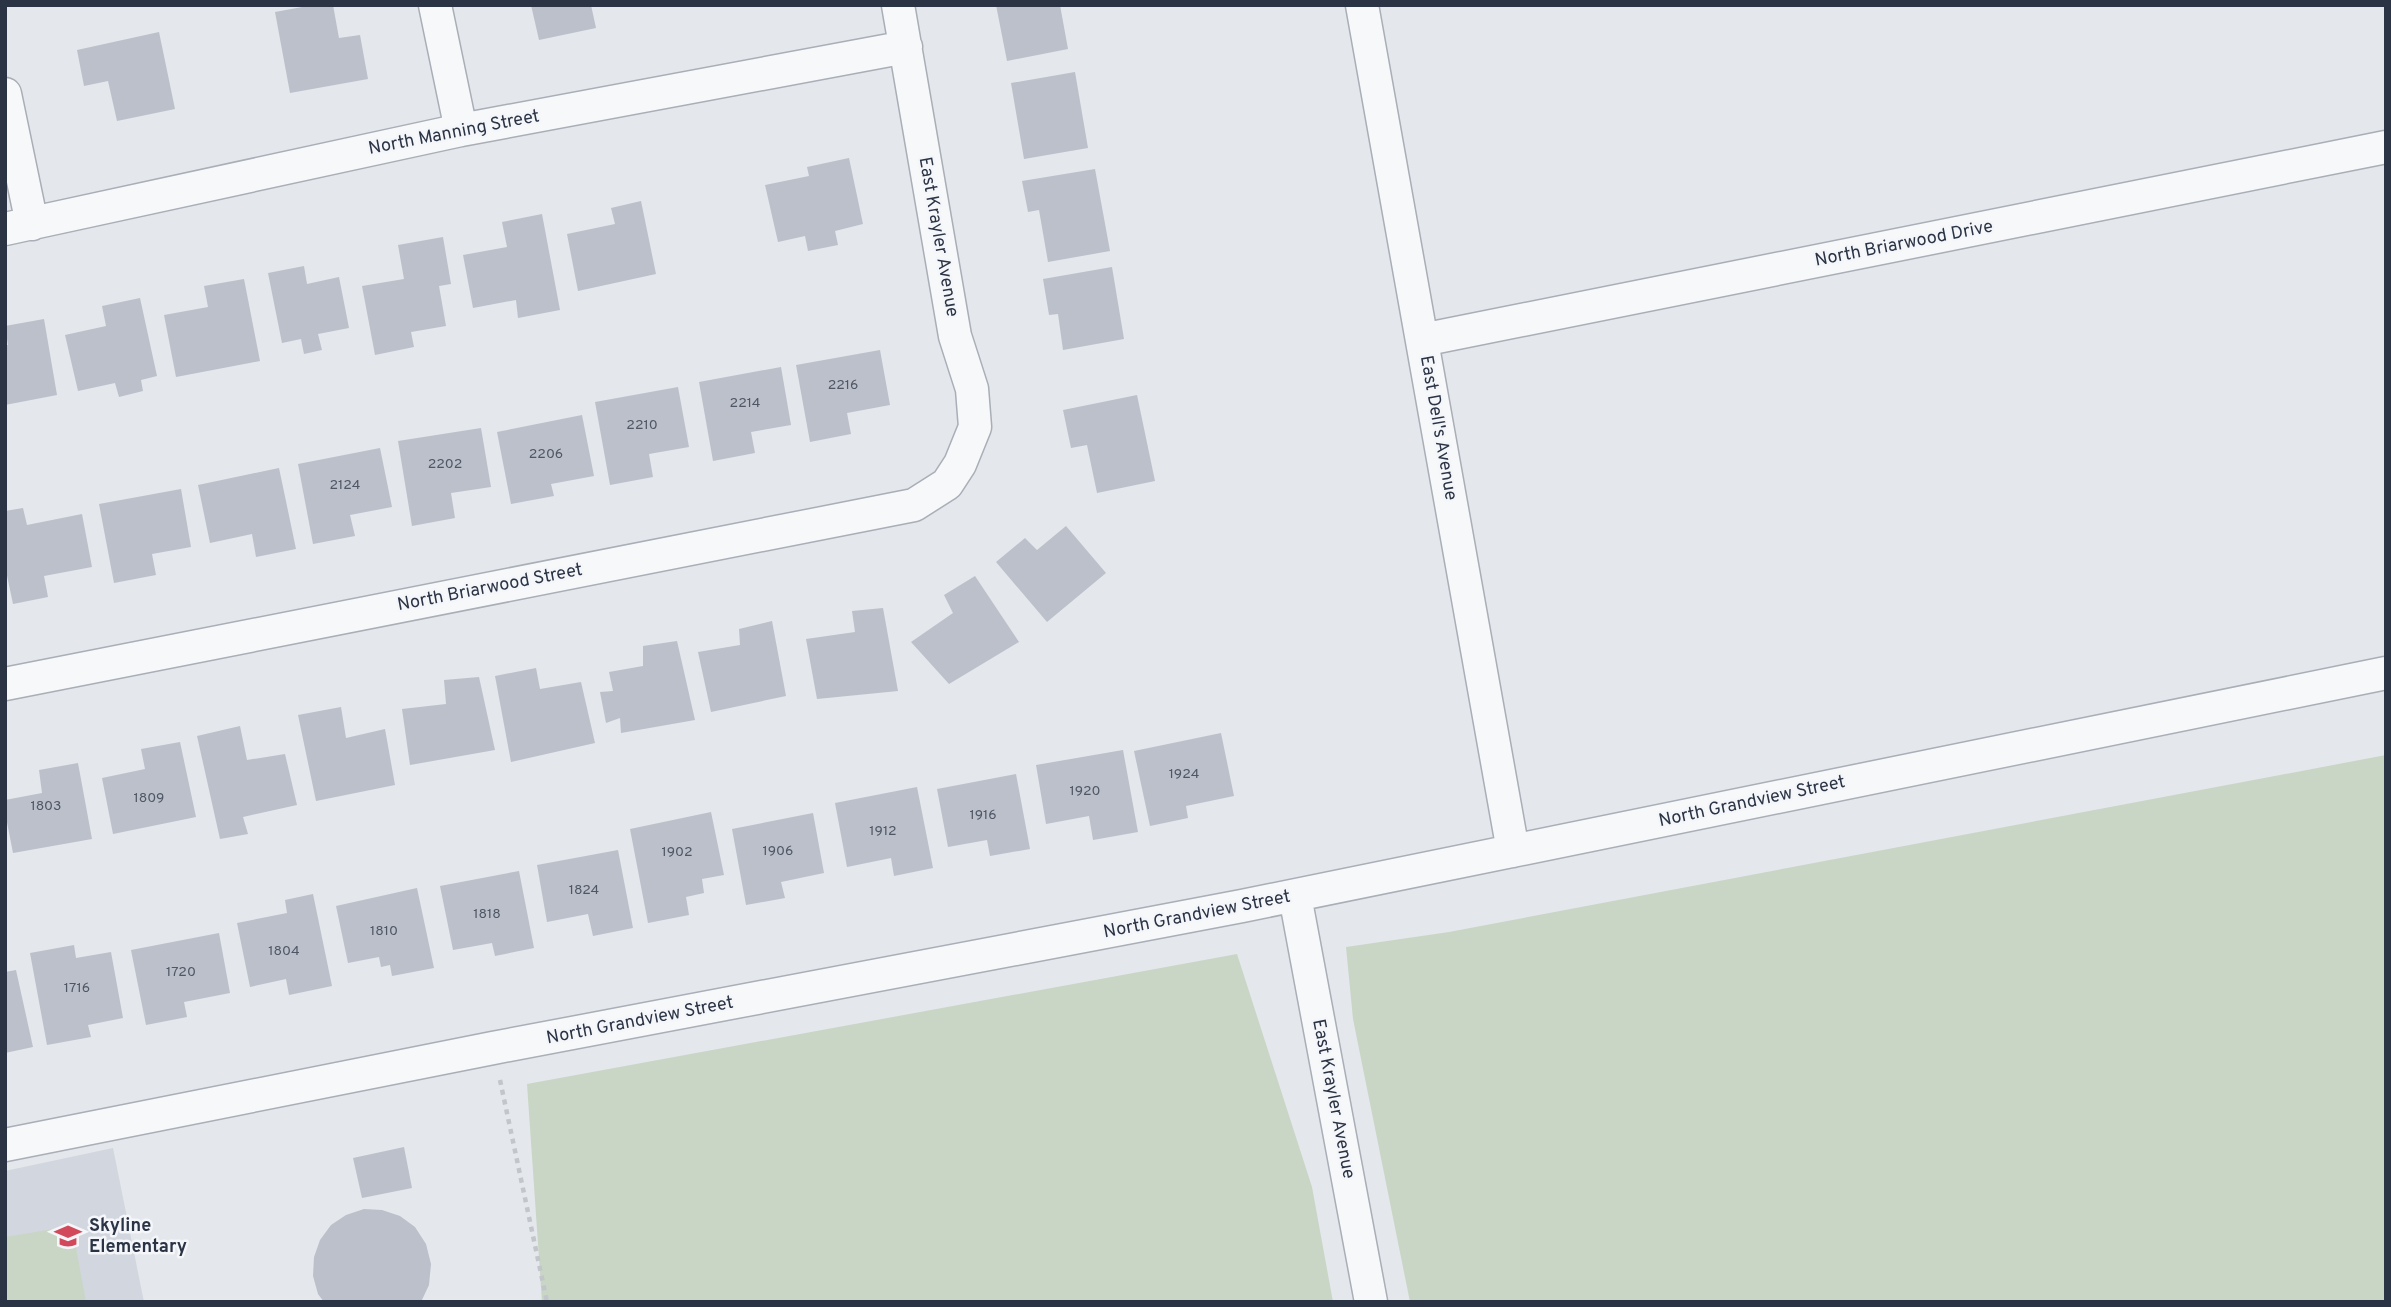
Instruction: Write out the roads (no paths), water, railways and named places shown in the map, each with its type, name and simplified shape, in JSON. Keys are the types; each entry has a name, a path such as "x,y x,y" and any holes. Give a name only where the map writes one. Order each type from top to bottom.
{"street":[{"path":"435,5 461,130"},
{"name":"East Krayler Avenue","path":"898,5 955,336 972,389 975,427 960,464"},
{"name":"East Dell's Avenue","path":"1362,5 1513,851"},
{"name":"North Manning Street","path":"19,227 461,130 906,47"},
{"path":"5,94 19,227"},
{"name":"North Briarwood Drive","path":"1422,340 2386,147"},
{"name":"North Briarwood Street","path":"5,684 914,505 947,484 960,464"},
{"name":"North Grandview Street","path":"5,1145 493,1048 1294,896 2386,673"},
{"name":"East Krayler Avenue","path":"1294,896 1371,1302"}],"place":[{"name":"Skyline Elementary","path":"68,1236"}]}
